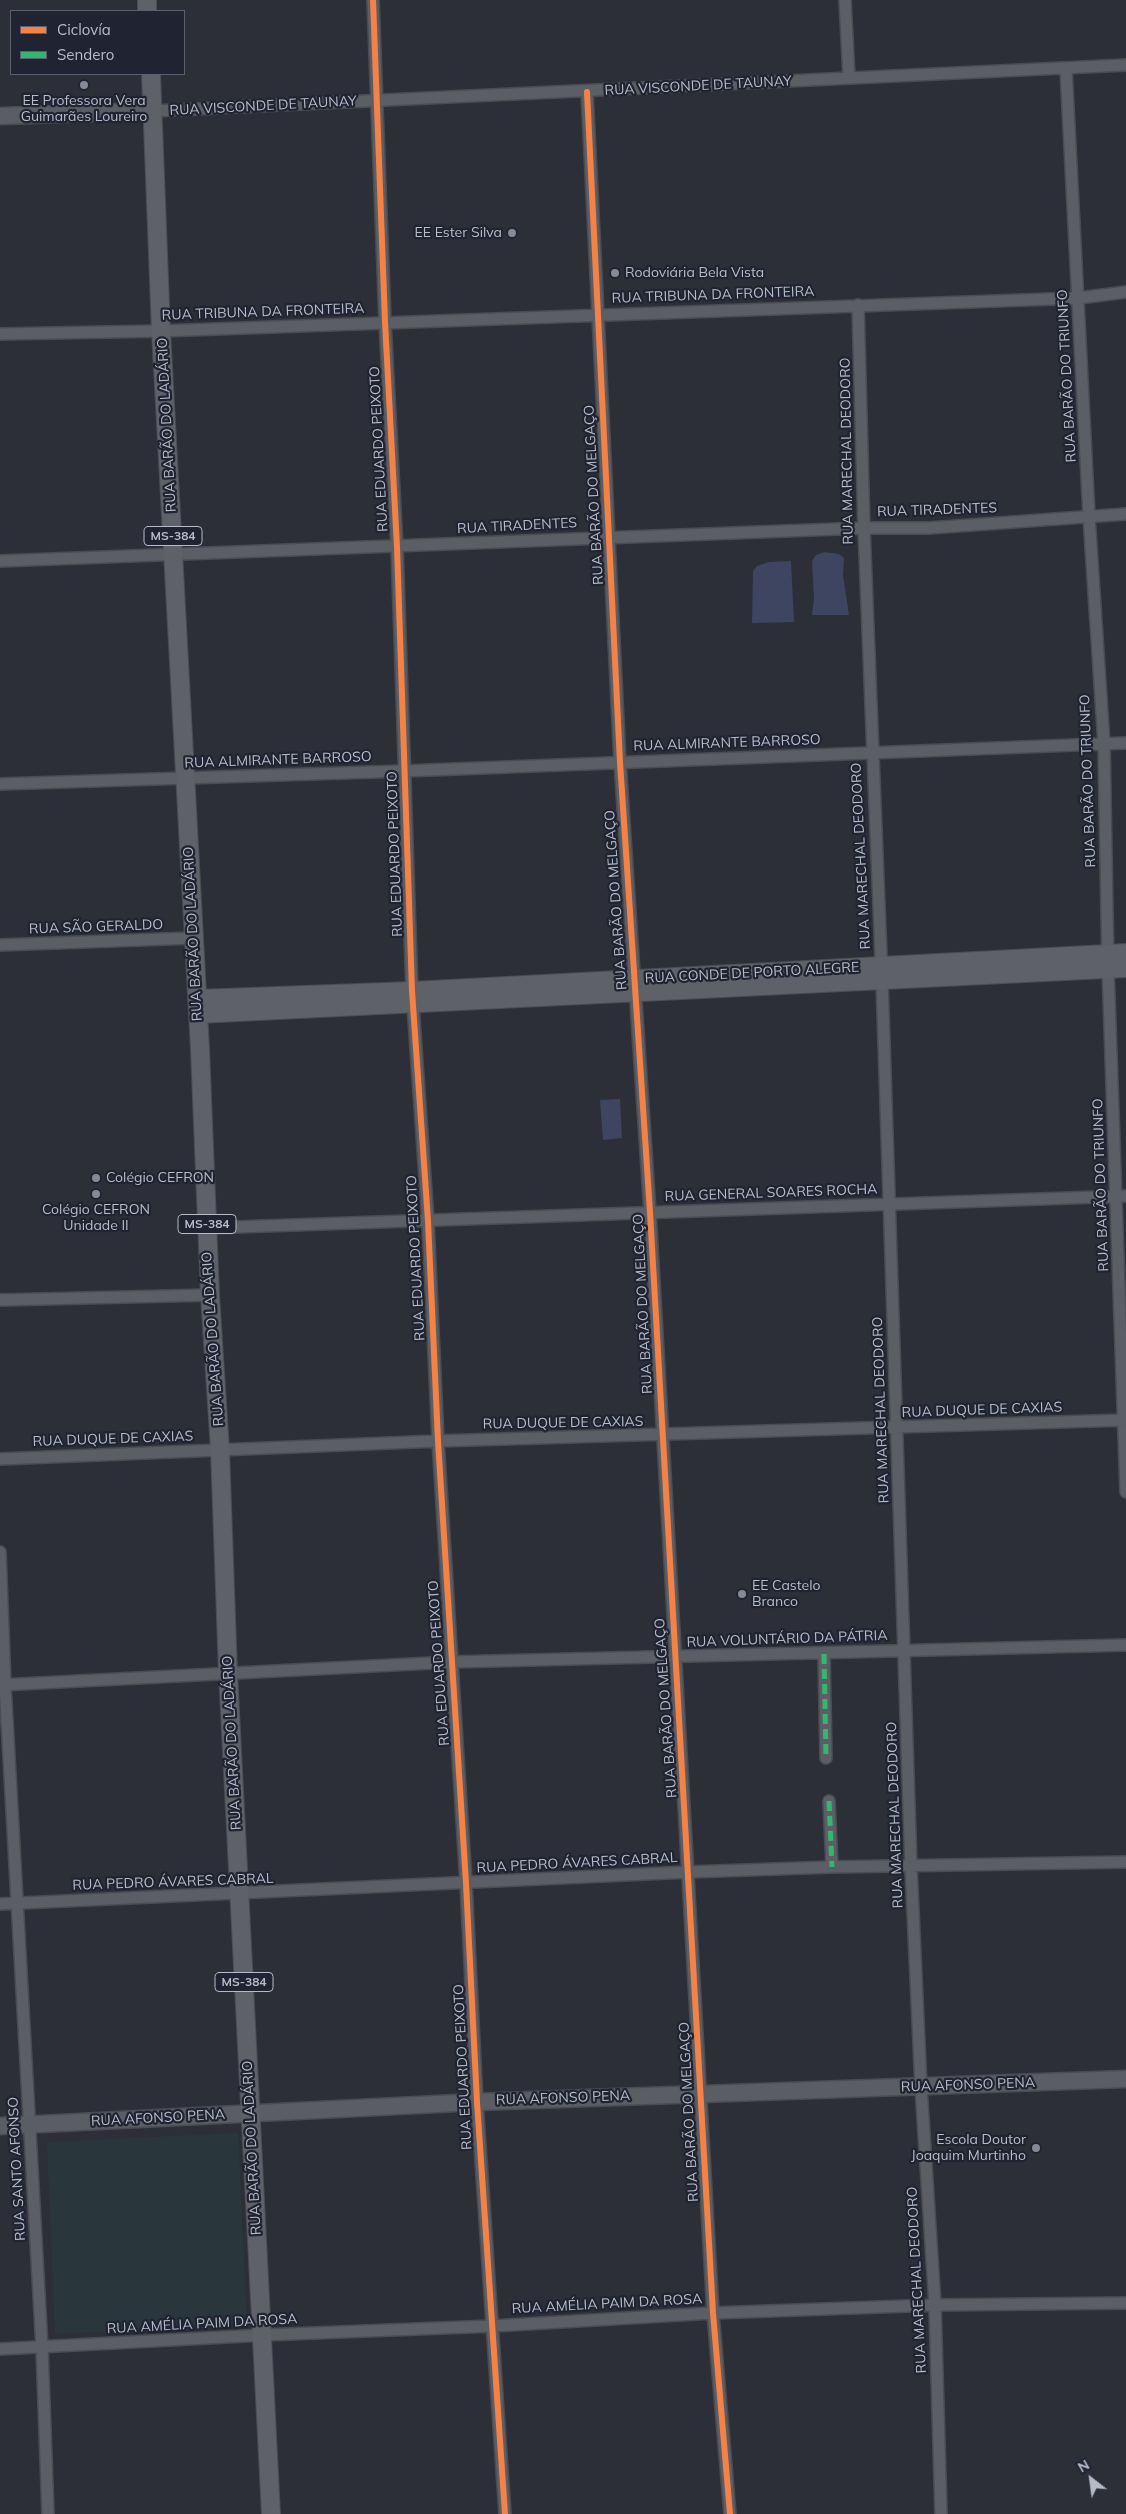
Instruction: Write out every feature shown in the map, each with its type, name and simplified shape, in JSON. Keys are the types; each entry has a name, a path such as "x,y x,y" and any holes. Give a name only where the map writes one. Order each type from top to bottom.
{"main road":[{"name":"RUA BARÃO DO LADÁRIO","path":"151,75 184,778 198,1006 210,1295 220,1450 228,1673 239,1894 264,2334 271,2514"},
{"name":"RUA CONDE DE PORTO ALEGRE","path":"198,1006 413,998 882,974 1108,961 1126,953"},
{"name":"RUA CONDE DE PORTO ALEGRE","path":"1108,961 1126,968"}],"street":[{"name":"RUA EDUARDO PEIXOTO","path":"373,0 385,322 397,547 413,998 428,1221 438,1441 466,1883 477,2102 505,2514"},
{"path":"845,0 848,77"},
{"name":"RUA VISCONDE DE TAUNAY","path":"0,116 587,92 848,77 1126,65"},
{"name":"RUA BARÃO DO TRIUNFO","path":"1066,68 1089,516 1104,744 1108,961 1122,1196 1126,1492"},
{"name":"RUA BARÃO DO MELGAÇO","path":"587,92 620,762 650,1212 713,2313 730,2514"},
{"name":"RUA TRIBUNA DA FRONTEIRA","path":"0,334 162,332 597,314 1079,298 1126,292"},
{"name":"RUA MARECHAL DEODORO","path":"858,305 864,528 882,974 911,1866 921,2087 935,2305 941,2514"},
{"name":"RUA TIRADENTES","path":"0,561 174,556 609,537 864,528 929,528 1126,514"},
{"name":"RUA ALMIRANTE BARROSO","path":"0,784 404,771 1126,743"},
{"name":"RUA SÃO GERALDO","path":"0,946 193,938"},
{"name":"RUA GENERAL SOARES ROCHA","path":"207,1228 1122,1196"},
{"path":"0,1300 210,1295"},
{"name":"RUA DUQUE DE CAXIAS","path":"0,1459 438,1441 662,1436 1125,1420"},
{"name":"RUA SANTO AFONSO","path":"0,1552 2,1685 30,2124 42,2348 48,2514"},
{"name":"RUA VOLUNTÁRIO DA PÁTRIA","path":"2,1685 452,1662 1126,1645"},
{"path":"824,1654 826,1758"},
{"path":"829,1801 832,1867"},
{"name":"RUA PEDRO ÁVARES CABRAL","path":"0,1904 689,1872 832,1867 1126,1862"},
{"name":"RUA AFONSO PENA","path":"0,2126 477,2102 1126,2079"},
{"name":"RUA AMÉLIA PAIM DA ROSA","path":"0,2349 264,2334 492,2326 713,2313 935,2305 1126,2303"}],"shaded area":[{"path":"238,2133 247,2325 55,2334 47,2142"}],"water":[{"path":"824,552 839,554 844,558 843,575 849,615 812,615 814,599 812,561 816,555"},
{"path":"791,561 794,622 752,623 753,571 757,566 769,562"},
{"path":"620,1099 622,1138 603,1140 600,1100"}],"marked path":[{"path":"824,1654 826,1758"},
{"path":"829,1801 832,1867"}],"cycle path":[{"path":"373,0 385,322 397,547 412,991 428,1221 438,1441 466,1883 477,2102 505,2514"},
{"path":"587,92 620,762 650,1212 713,2313 730,2514"}],"place":[{"name":"EE Professora Vera Guimarães Loureiro","path":"84,85"},
{"name":"EE Ester Silva","path":"512,233"},
{"name":"Rodoviária Bela Vista","path":"615,273"},
{"name":"Colégio CEFRON","path":"96,1178"},
{"name":"Colégio CEFRON Unidade II","path":"96,1194"},
{"name":"EE Castelo Branco","path":"742,1594"},
{"name":"Escola Doutor Joaquim Murtinho","path":"1036,2148"}]}
